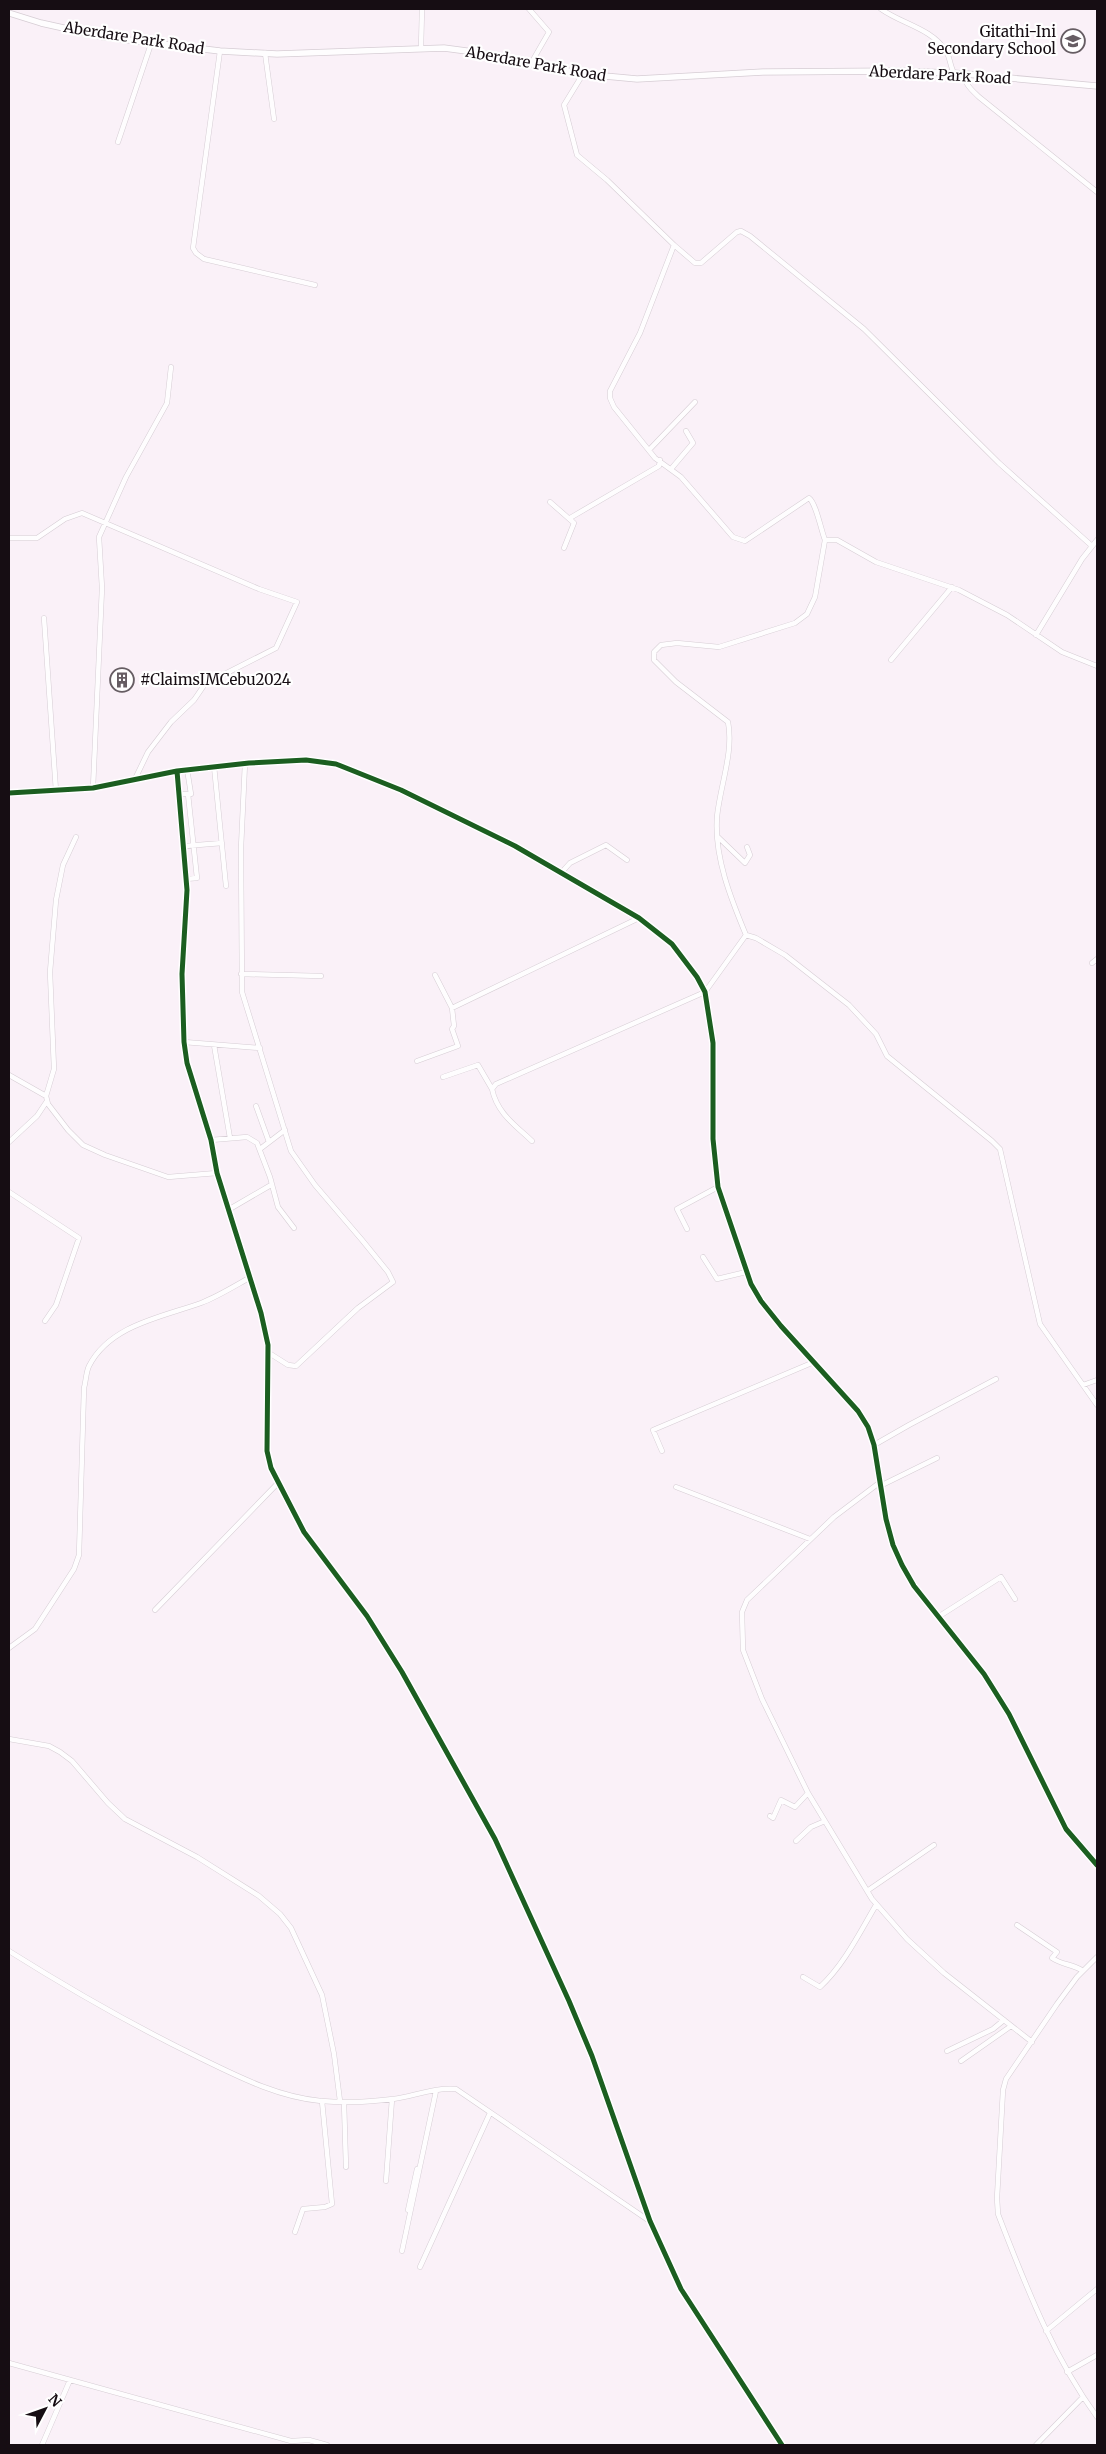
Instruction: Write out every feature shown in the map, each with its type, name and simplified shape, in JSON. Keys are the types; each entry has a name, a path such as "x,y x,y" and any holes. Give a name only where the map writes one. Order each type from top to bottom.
{"street":[{"path":"421,48 422,9"},
{"path":"529,9 549,32 530,65"},
{"path":"882,9 918,27 934,38 947,52 954,73"},
{"name":"Aberdare Park Road","path":"9,12 41,23 87,33 151,44 220,51 265,53 421,48 474,52 530,65 583,74 636,79 763,72 868,70 954,73 1097,86"},
{"path":"118,142 151,44"},
{"path":"220,51 193,248 204,259 315,285"},
{"path":"265,53 274,119"},
{"path":"583,74 564,105 577,155 619,191 674,245 695,263 701,263 737,232 741,231 750,236 864,329 999,463 1092,546"},
{"path":"964,74 968,86 1097,192"},
{"path":"674,245 640,333 610,392 610,398 614,407 649,450 681,476 711,514 738,540 746,541 809,498 814,503 819,527 825,540 815,597 807,614 795,624 720,647 677,642 661,646 654,652 654,660 676,682 728,722 730,730 717,818 718,837 727,886 746,935"},
{"path":"93,788 102,588 99,537 104,522 126,477 167,402 171,367"},
{"path":"649,450 695,402"},
{"path":"671,468 693,443 686,431"},
{"path":"570,518 659,466 660,460"},
{"path":"550,502 574,523 564,548"},
{"path":"9,538 37,538 65,519 82,513 259,589 297,602 276,648 205,684 194,700 171,722 148,752 135,779"},
{"path":"825,540 837,540 876,562 952,587 1007,614 1062,652 1097,666"},
{"path":"1036,635 1097,540"},
{"path":"891,660 952,587"},
{"path":"44,618 56,791"},
{"path":"9,792 93,788 187,769 245,763 306,760 336,764 362,773 515,846 640,918 672,944 697,977 705,992 713,1043 713,1139 718,1188 746,1272 761,1301 858,1411 868,1427 874,1445 879,1485 893,1545 914,1586 984,1674 1009,1714 1066,1829 1097,1865"},
{"path":"245,763 241,848 243,909 242,992 292,1151 301,1168 378,1260 393,1282 358,1308 296,1366 292,1367 269,1354"},
{"path":"214,766 226,886"},
{"path":"186,879 197,878 195,845 188,794 191,794 187,769"},
{"path":"177,771 185,846 186,879 182,974 184,1042 187,1063 211,1140 217,1173 261,1313 269,1354 267,1451 278,1483 304,1532 389,1650 495,1839 538,1931 592,2056 650,2221 681,2289 782,2445"},
{"path":"179,794 188,794"},
{"path":"9,1142 37,1116 47,1098 54,1069 50,972 56,900 63,865 76,837"},
{"path":"718,837 745,863 750,855 747,847"},
{"path":"185,846 222,843"},
{"path":"561,873 570,863 606,845 626,860"},
{"path":"452,1008 640,918"},
{"path":"492,1089 496,1084 705,992 746,935"},
{"path":"746,935 756,938 785,955 849,1005 876,1034 887,1056 992,1141 1000,1150 1040,1324 1097,1405"},
{"path":"1092,963 1097,959"},
{"path":"241,974 308,974 321,976"},
{"path":"417,1061 458,1046 452,1028 454,1026 452,1008 435,975"},
{"path":"184,1042 260,1048"},
{"path":"214,1045 230,1138"},
{"path":"443,1077 478,1065 492,1089 501,1112 532,1141"},
{"path":"9,1075 47,1098 68,1130 83,1145 105,1155 168,1177 217,1173"},
{"path":"256,1106 269,1142"},
{"path":"260,1150 285,1130"},
{"path":"211,1140 230,1138 253,1139 260,1150 278,1207 294,1228"},
{"path":"228,1210 271,1185"},
{"path":"687,1229 677,1209 718,1188"},
{"path":"9,1192 79,1238 56,1305 45,1321"},
{"path":"703,1257 717,1279 746,1272"},
{"path":"9,1648 35,1629 74,1569 79,1555 84,1388 88,1368 99,1350 131,1328 164,1313 201,1303 249,1278"},
{"path":"662,1451 653,1430 814,1362"},
{"path":"874,1445 909,1424 996,1380"},
{"path":"1084,1385 1097,1380"},
{"path":"937,1458 879,1485 810,1539 757,1588 747,1600 742,1612 743,1650 762,1699 808,1793 876,1905 907,1939 937,1966 1032,2042"},
{"path":"155,1610 278,1483"},
{"path":"676,1487 810,1539"},
{"path":"938,1617 1001,1577 1015,1599"},
{"path":"9,1739 50,1746 60,1752 72,1761 124,1819 197,1857 259,1896 280,1914 291,1928 322,1996 342,2102 346,2168"},
{"path":"770,1816 773,1818 781,1800 794,1807 808,1793"},
{"path":"796,1841 811,1827 825,1821"},
{"path":"867,1891 934,1845"},
{"path":"803,1977 820,1987 847,1954 876,1905"},
{"path":"1017,1925 1056,1952 1052,1958 1061,1964 1077,1967 1083,1971"},
{"path":"9,1951 98,2006 236,2077 293,2096 342,2102 392,2099 456,2089 650,2221"},
{"path":"1097,1957 1083,1971 1057,2004 1006,2079 1003,2090 997,2198 998,2214 1002,2228 1046,2330 1067,2372 1097,2417"},
{"path":"947,2051 993,2029 1004,2020"},
{"path":"961,2061 1011,2026"},
{"path":"408,2210 434,2091"},
{"path":"402,2251 434,2091"},
{"path":"386,2182 392,2099"},
{"path":"295,2232 303,2209 325,2208 332,2204 322,2101"},
{"path":"420,2266 490,2113"},
{"path":"1046,2330 1097,2290"},
{"path":"1067,2372 1097,2355"},
{"path":"9,2364 290,2443 309,2440 327,2445"},
{"path":"42,2445 70,2380"},
{"path":"1036,2445 1083,2397"}],"cycle path":[{"path":"9,793 93,788 177,771 249,763 306,760 336,764 401,790 515,846 639,918 672,944 697,977 705,992 713,1043 713,1139 718,1187 751,1284 761,1301 781,1326 858,1411 868,1427 874,1445 886,1519 893,1545 902,1565 914,1586 984,1674 1009,1714 1066,1829 1097,1865"},
{"path":"177,771 187,890 182,974 184,1042 187,1063 211,1140 217,1173 261,1313 268,1345 267,1451 271,1468 304,1532 367,1616 402,1672 495,1839 592,2056 650,2221 681,2289 782,2445"}],"place":[{"name":"Gitathi-Ini Secondary School","path":"1073,41"},
{"name":"#ClaimsIMCebu2024","path":"122,680"}]}
